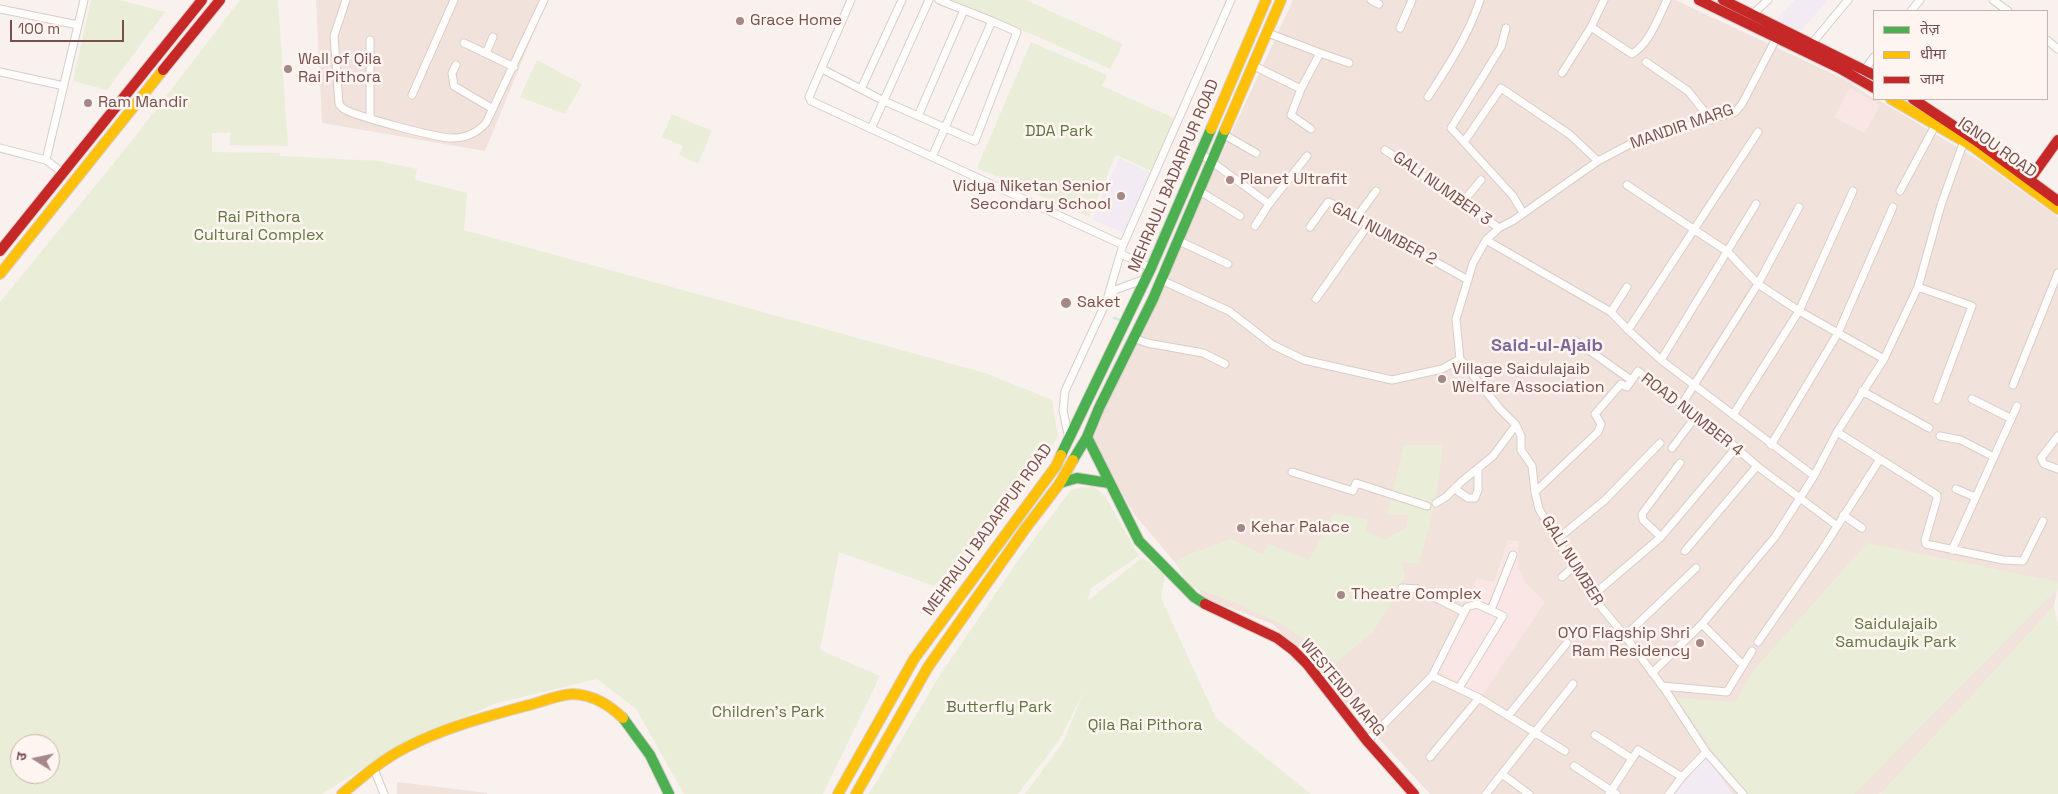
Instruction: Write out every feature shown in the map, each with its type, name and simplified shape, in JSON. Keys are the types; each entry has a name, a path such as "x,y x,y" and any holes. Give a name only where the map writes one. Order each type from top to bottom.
{"main road":[{"path":"0,251 202,0"},
{"path":"0,274 220,0"},
{"name":"MEHRAULI BADARPUR ROAD","path":"838,794 914,658 1056,466 1151,268 1266,0"},
{"name":"MEHRAULI BADARPUR ROAD","path":"856,794 928,667 1019,536 1060,483 1087,437 1099,408 1161,280 1281,0"},
{"path":"1699,0 1779,34 1861,74 1873,87"},
{"path":"1730,1 1753,14 1779,34"},
{"path":"1861,74 1873,75"},
{"name":"IGNOU ROAD","path":"1893,100 1964,141 2058,209"},
{"name":"IGNOU ROAD","path":"1915,100 1975,140 2058,201"},
{"path":"2030,179 2058,140"},
{"name":"WESTEND MARG","path":"1087,437 1136,538 1173,577 1201,602 1277,638 1293,650 1334,697 1367,741 1414,794"},
{"path":"1060,483 1077,478 1109,483"},
{"path":"342,794 374,769 407,747 474,721 571,694 600,700 623,718 642,745 670,794"}],"street":[{"path":"46,160 84,0"},
{"path":"346,0 334,36 339,104 344,109 370,117 450,138 468,136 480,130 494,109 544,0"},
{"path":"412,95 454,0"},
{"path":"851,0 809,98 813,102 1123,246"},
{"path":"861,89 902,0"},
{"path":"872,129 929,0"},
{"path":"822,69 918,116 976,141 1018,32 939,0"},
{"path":"1069,439 1063,410 1065,391 1108,296 1123,246 1231,0"},
{"path":"1371,0 1379,4"},
{"path":"1400,28 1412,0"},
{"path":"1428,97 1461,46 1471,26 1480,0"},
{"path":"1562,73 1591,27 1604,0"},
{"path":"1591,27 1632,54 1653,30 1667,0"},
{"path":"1753,14 1768,0"},
{"path":"1808,48 1848,0"},
{"path":"1912,10 1920,0"},
{"path":"1993,0 2007,10"},
{"path":"0,9 78,25"},
{"path":"918,116 964,10"},
{"path":"932,157 992,21"},
{"path":"1506,28 1501,47 1452,125 1452,130 1513,196 1524,213"},
{"path":"1268,33 1320,54 1349,63"},
{"name":"MANDIR MARG","path":"1486,240 1499,228 1524,213 1598,161 1634,142 1735,112 1739,108 1779,34"},
{"path":"486,54 493,38"},
{"path":"370,40 370,117"},
{"path":"2048,41 2058,49"},
{"path":"464,43 514,67"},
{"path":"1311,128 1291,115 1301,89 1320,54"},
{"path":"1861,74 1873,58"},
{"path":"1646,62 1688,91 1711,120"},
{"path":"456,64 452,73 454,86 494,109"},
{"path":"1254,66 1301,89"},
{"path":"0,72 64,86"},
{"path":"1464,142 1501,88 1568,134 1598,161"},
{"path":"1900,191 1936,124"},
{"path":"1628,330 1758,132"},
{"path":"1222,134 1256,153"},
{"path":"1652,673 1702,624 1775,536 1814,476 1837,432 1884,359 1918,287 1941,205 1964,141"},
{"path":"0,148 46,160 63,173"},
{"name":"GALI NUMBER 3","path":"1385,150 1499,228"},
{"path":"1200,153 1269,204"},
{"path":"1256,226 1269,204 1307,156"},
{"path":"1462,203 1482,180"},
{"path":"1627,185 1728,252 1758,284 1799,311 1884,359"},
{"path":"1198,190 1240,216"},
{"path":"1356,218 1376,191"},
{"path":"1733,415 1799,311 1853,191"},
{"name":"GALI NUMBER 2","path":"1310,227 1329,202 1468,280"},
{"path":"1661,360 1756,204"},
{"path":"1682,404 1758,284 1799,207"},
{"path":"1771,445 1838,333 1893,208"},
{"path":"1316,299 1368,224"},
{"path":"1178,240 1228,264"},
{"path":"1436,502 1455,490 1461,482 1493,456 1516,425 1494,402 1460,359 1456,318 1473,263 1486,240 1611,312 1661,360 1814,476"},
{"path":"1121,254 1151,268"},
{"path":"2013,385 2058,273"},
{"path":"1108,296 1115,290 1146,279"},
{"path":"1161,280 1229,310 1274,345 1304,360 1329,364 1365,375 1392,380 1442,369 1460,359"},
{"path":"1611,312 1628,287"},
{"path":"1918,287 1972,306 1937,400"},
{"path":"1134,338 1147,343 1203,353 1225,364"},
{"path":"1576,341 1631,380"},
{"name":"ROAD NUMBER 4","path":"1535,492 1598,432 1601,424 1595,414 1621,384 1627,387 1638,371 1682,404 1757,466 1836,525"},
{"path":"1862,392 1929,428"},
{"path":"1972,399 2010,418"},
{"path":"1952,550 2017,406"},
{"path":"1672,448 1696,416"},
{"name":"GALI NUMBER","path":"1516,425 1521,436 1521,450 1532,466 1539,509 1556,540 1592,596 1662,686 1706,752 1743,794"},
{"path":"1837,432 1937,495 1925,544 2003,560 2023,562 2042,521"},
{"path":"1940,436 1961,440 1994,457"},
{"path":"2058,436 2043,453 2041,460 2044,464 2058,469"},
{"path":"1556,540 1605,500 1660,442"},
{"path":"1592,596 1661,537 1736,448"},
{"path":"1758,642 1880,459"},
{"path":"1661,537 1644,520 1642,514 1680,463"},
{"path":"1686,551 1757,466"},
{"path":"1455,490 1468,498 1475,498 1478,490 1478,468"},
{"path":"1292,472 1353,491 1356,483 1427,506"},
{"path":"1956,488 1976,497"},
{"path":"1843,515 1862,528"},
{"path":"1491,610 1513,555"},
{"path":"1562,577 1573,567"},
{"path":"1625,636 1696,568"},
{"path":"1402,588 1418,589 1464,612"},
{"path":"1367,741 1432,676 1467,607 1477,604 1503,616 1459,688"},
{"path":"1702,624 1743,665"},
{"path":"1508,716 1567,644"},
{"path":"1662,686 1726,692 1752,651"},
{"path":"1432,676 1479,698 1565,751"},
{"path":"1486,794 1533,732 1573,684"},
{"path":"1430,757 1479,698"},
{"path":"1595,735 1632,758"},
{"path":"1574,766 1612,793 1638,750 1682,777"},
{"path":"1669,794 1706,752"},
{"path":"374,769 384,794"},
{"path":"1502,774 1529,794"}],"shaded area":[{"path":"316,0 547,0 485,151 322,123"},
{"path":"1293,0 1675,0 1848,81 1873,100 1879,100 1977,159 2058,217 2058,585 2054,606 1894,784 1879,794 1430,794 1273,624 1206,599 1134,514 1091,438"},
{"path":"1795,0 1828,0 1797,35 1776,19"},
{"path":"1850,88 1880,105 1865,133 1834,117"},
{"name":"Vidya Niketan Senior Secondary School","path":"1119,158 1151,173 1123,233 1092,219"},
{"path":"1508,540 1518,541 1518,568 1526,583 1545,602 1481,697 1437,671 1470,602 1476,579 1494,582"},
{"path":"1706,756 1733,794 1675,794 1696,762"},
{"path":"397,782 487,793 487,794 397,794"}],"green space":[{"path":"91,0 119,0 165,12 107,90 73,81"},
{"path":"240,0 278,0 288,146 230,145 230,133 212,133 212,152 280,153 280,156 379,161 417,169 415,180 467,193 464,230 985,373 1052,400 1058,437 1009,507 934,586 839,552 820,650 880,676 823,794 684,794 636,709 597,679 497,703 401,744 322,794 0,794 0,302 127,147"},
{"path":"951,0 1026,0 1123,44 1110,69 1034,35 980,15"},
{"name":"DDA Park","path":"1031,42 1107,75 1102,86 1174,118 1152,171 1116,155 1089,217 977,168"},
{"path":"537,60 582,84 565,114 520,97"},
{"path":"672,114 712,131 698,164 679,155 683,146 662,137"},
{"path":"1404,445 1443,445 1435,504 1419,564 1401,562 1405,575 1398,593 1373,632 1337,662 1280,623 1236,603 1188,585 1177,565 1179,559 1231,539 1262,554 1269,544 1309,560 1334,513 1368,520 1366,531 1385,540 1407,527 1408,515 1387,515"},
{"path":"1093,486 1105,496 1139,556 1091,588 1087,601 1142,558 1165,573 1161,598 1216,718 1311,794 1025,794 1063,742 1084,691 1060,739 1018,794 869,794 940,675 1019,559 1071,490"},
{"name":"Saidulajaib Samudayik Park","path":"1867,543 2058,582 2057,589 1854,794 1747,794 1713,751 1677,698 1735,702 1754,670"},
{"path":"2054,606 2058,626 2058,794 1880,794"}],"waterway":[{"path":"1114,318 1123,321"}],"traffic: fast":[{"path":"1061,455 1151,268 1211,129"},
{"path":"1073,460 1087,437 1099,408 1153,299 1225,130"},
{"path":"1087,437 1139,541 1194,597 1205,604"},
{"path":"1060,483 1077,478 1109,483"},
{"path":"623,718 650,755 669,794"}],"traffic: slow":[{"path":"1211,129 1266,0"},
{"path":"1225,130 1281,0"},
{"path":"0,274 163,70"},
{"path":"1893,100 1972,146 2058,209"},
{"path":"838,794 914,659 1056,466 1061,455"},
{"path":"856,794 928,667 1025,529 1060,483 1073,460"},
{"path":"342,794 381,763 421,740 465,724 556,697 568,694 588,696 607,705 623,718"}],"traffic: jam":[{"path":"0,251 202,0"},
{"path":"163,70 220,0"},
{"path":"1699,0 1839,68 1873,87"},
{"path":"1723,0 1873,75"},
{"path":"1915,100 1975,140 2058,201"},
{"path":"2030,179 2058,140"},
{"path":"1205,604 1277,638 1293,650 1307,664 1367,741 1414,794"}],"place":[{"name":"Grace Home","path":"740,21"},
{"name":"Wall of Qila Rai Pithora","path":"288,69"},
{"name":"Ram Mandir","path":"88,103"},
{"name":"Planet Ultrafit","path":"1230,180"},
{"name":"Vidya Niketan Senior Secondary School","path":"1121,196"},
{"name":"Saket","path":"1066,303"},
{"name":"Village Saidulajaib Welfare Association","path":"1442,379"},
{"name":"Kehar Palace","path":"1241,528"},
{"name":"Theatre Complex","path":"1341,595"},
{"name":"OYO Flagship Shri Ram Residency","path":"1700,643"}],"district":[{"name":"Said-ul-Ajaib","path":"1547,346"}],"park label":[{"name":"Rai Pithora Cultural Complex","path":"259,227"},
{"name":"Butterfly Park","path":"999,708"},
{"name":"Children's Park","path":"768,713"},
{"name":"Qila Rai Pithora","path":"1145,726"}]}
